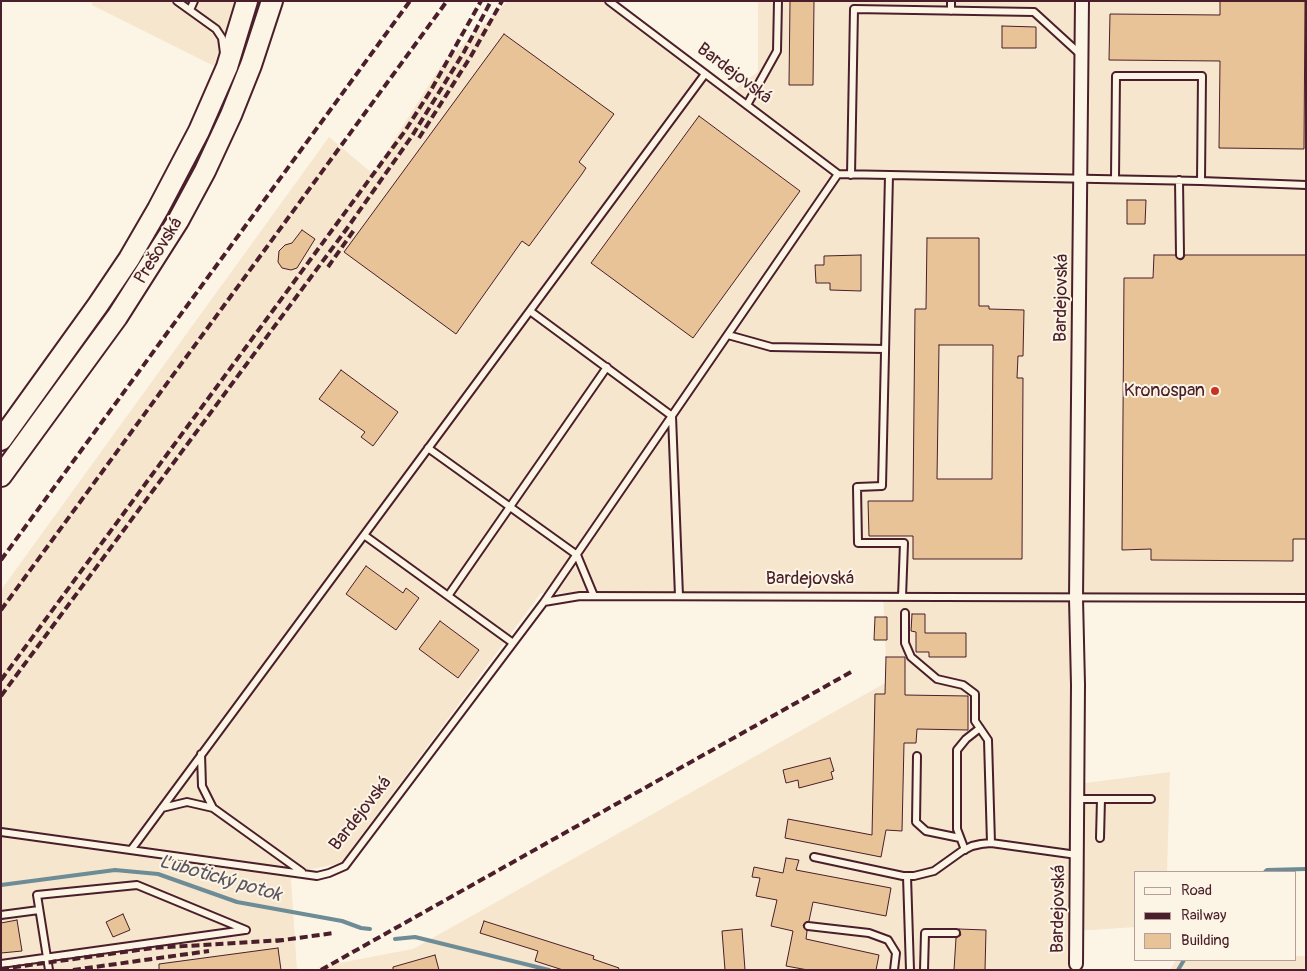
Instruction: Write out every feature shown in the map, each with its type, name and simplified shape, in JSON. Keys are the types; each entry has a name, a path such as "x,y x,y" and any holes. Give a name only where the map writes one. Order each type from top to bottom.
{"main road":[{"name":"Prešovská","path":"1,440 67,351 129,259 187,157 227,67 247,1"},
{"name":"Prešovská","path":"1,476 117,318 178,221 205,171 231,115 251,65 272,1"}],"street":[{"name":"Bardejovská","path":"1076,964 1078,685 1076,598 1082,1"}],"lane":[{"path":"177,1 220,33 227,67"},
{"path":"190,10 194,1"},
{"name":"Bardejovská","path":"1,832 317,876 345,866 544,602 838,174 609,1"},
{"path":"748,105 777,52 778,1"},
{"path":"951,1 951,11"},
{"path":"851,174 854,9 1034,12 1081,55"},
{"path":"130,850 705,74"},
{"path":"1115,179 1116,76 1202,76 1200,181"},
{"path":"838,174 1179,180 1306,185"},
{"path":"889,175 882,486 857,487 858,543 904,543 902,597"},
{"path":"1179,180 1180,256"},
{"path":"530,311 672,416 679,596"},
{"path":"728,335 771,347 885,349"},
{"path":"448,596 607,367"},
{"path":"428,448 577,555 594,596"},
{"path":"364,535 513,643"},
{"name":"Bardejovská","path":"544,602 580,596 1306,598"},
{"path":"905,613 905,643 911,657 937,679 963,685 975,694 975,721 988,740 991,843"},
{"path":"965,850 957,829 957,750 966,739 980,728"},
{"path":"201,754 202,786 212,808"},
{"path":"917,756 916,822 926,831 960,838"},
{"path":"1077,798 1151,799"},
{"path":"1100,838 1101,799"},
{"path":"162,808 187,802 212,808 304,874"},
{"name":"Bardejovská","path":"814,857 907,876 924,875 934,871 972,846 991,843 1077,855"},
{"path":"907,876 910,970"},
{"path":"1,964 47,958 246,930 137,885 37,895 40,910 47,958 49,970"},
{"path":"1,915 40,910"},
{"path":"808,926 869,933 888,940 896,953 894,970"},
{"path":"924,970 925,933 956,933"}],"shaded area":[{"path":"92,1 235,1 216,67 92,5"},
{"path":"508,1 617,1 735,89 758,72 758,1 1306,1 1306,601 1081,598 1078,784 1170,772 1167,871 1134,871 1134,927 1076,931 1075,970 319,970 318,967 413,949 887,682 883,592 541,593 341,863 308,870 291,879 297,970 1,970 1,590 329,137 373,174 440,67"},
{"path":"1297,956 1306,956 1306,970 1170,970 1175,961 1297,961"}],"building":[{"path":"790,1 814,1 813,85 789,85"},
{"path":"1220,1 1305,1 1304,149 1219,148 1220,61 1109,60 1110,14 1220,15"},
{"path":"1002,26 1036,27 1036,48 1002,48"},
{"path":"504,34 614,114 579,162 586,168 582,174 529,246 522,241 456,334 344,252"},
{"path":"699,116 800,191 693,338 591,263"},
{"path":"1127,200 1146,200 1145,224 1127,224"},
{"path":"302,230 315,239 297,268 291,270 282,268 278,262 279,251 285,245 292,243"},
{"path":"927,238 979,238 979,306 989,306 989,309 1024,310 1023,356 1018,356 1017,378 1023,378 1022,559 913,559 913,536 869,536 868,501 913,501 915,309 926,309","holes":["939,345 993,345 992,479 937,479"]},
{"path":"861,255 861,291 830,290 830,283 816,283 815,265 824,265 824,256"},
{"name":"Kronospan","path":"1154,255 1175,255 1180,260 1185,255 1306,255 1306,539 1293,539 1293,561 1151,560 1151,549 1122,550 1124,278 1153,278"},
{"path":"341,370 398,412 373,446 361,437 365,432 319,399"},
{"path":"366,566 403,593 406,588 419,598 396,630 346,594"},
{"path":"912,614 925,614 925,633 966,633 966,657 929,657 929,652 916,652 916,632 911,631"},
{"path":"875,617 887,617 887,640 874,640"},
{"path":"440,621 479,650 458,678 419,649"},
{"path":"886,657 905,657 905,695 968,696 968,730 917,729 916,743 904,743 902,831 886,830 881,857 785,838 788,819 872,835 875,694 885,694"},
{"path":"830,758 834,771 831,772 833,779 799,788 798,780 786,783 783,770"},
{"path":"786,858 799,860 796,870 891,888 886,916 813,902 809,921 803,925 807,931 806,939 879,955 876,970 808,970 786,966 793,931 771,926 777,900 756,896 760,878 752,877 754,867 783,873"},
{"path":"123,914 130,930 113,937 106,922"},
{"path":"17,920 22,951 1,953 1,923"},
{"path":"484,921 594,956 593,959 619,968 618,970 563,970 535,961 538,951 480,933"},
{"path":"742,929 745,970 725,970 722,931"},
{"path":"959,929 986,930 985,970 954,970 956,938 961,935"},
{"path":"278,948 281,970 159,970 159,964"},
{"path":"435,955 439,970 393,970 393,967"}],"waterway":[{"name":"Ľubotický potok","path":"1266,871 1306,869"},
{"name":"Ľubotický potok","path":"1,885 115,870 158,874 237,902 342,921 361,928 370,929"},
{"name":"Ľubotický potok","path":"395,939 415,937 549,970"},
{"name":"Ľubotický potok","path":"1178,970 1183,961"}],"railway":[{"path":"1,560 410,1"},
{"path":"1,610 447,1"},
{"path":"1,680 405,131 431,90 481,1"},
{"path":"1,696 348,227 412,136 464,52 491,1"},
{"path":"419,138 471,56 502,1"},
{"path":"328,267 354,230"},
{"path":"321,970 851,672"},
{"path":"276,941 334,933"},
{"path":"1,969 153,948 283,940"},
{"path":"73,970 209,951"}],"place":[{"name":"Kronospan","path":"1215,391"}]}
